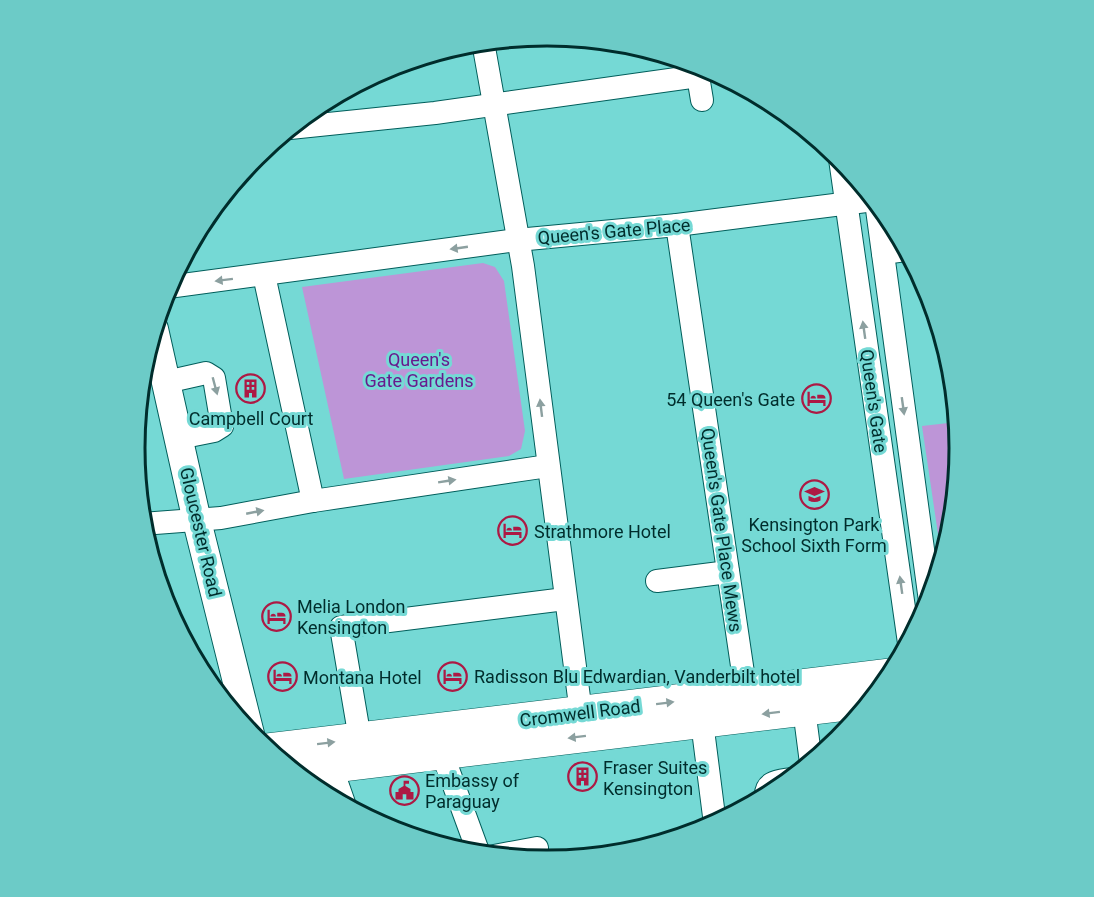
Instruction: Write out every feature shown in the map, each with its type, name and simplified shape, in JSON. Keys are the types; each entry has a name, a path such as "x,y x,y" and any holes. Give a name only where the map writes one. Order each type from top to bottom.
{"highway":[{"name":"Cromwell Road","path":"279,749 878,677"},
{"name":"Cromwell Road","path":"305,769 858,703"}],"main road":[{"name":"Gloucester Road","path":"158,348 197,521 245,714"}],"street":[{"name":"Queen's Gate Place","path":"484,52 517,240 677,225 864,202"},
{"path":"307,126 492,105 688,72"},
{"path":"698,76 702,100"},
{"name":"Queen's Gate","path":"842,176 907,628"},
{"name":"Queen's Gate","path":"878,221 927,580"},
{"name":"Queen's Gate Place Mews","path":"677,225 746,693"},
{"path":"180,286 517,240 581,712"},
{"path":"883,252 897,251"},
{"path":"264,275 313,501"},
{"path":"166,382 206,374 213,378 222,426 213,431 179,438"},
{"path":"152,523 197,521 313,501 548,466"},
{"path":"657,581 728,572"},
{"path":"360,739 341,627 565,599"},
{"path":"804,710 810,753"},
{"path":"702,722 714,814"},
{"path":"442,753 475,844"},
{"path":"331,766 341,794"},
{"path":"526,850 537,848"}],"green space":[{"name":"Queen's Gate Gardens","path":"483,263 495,267 504,281 525,431 521,449 509,456 344,479 302,287"},
{"path":"948,423 946,501 939,538 922,426"}],"place":[{"name":"Campbell Court","path":"251,389"},
{"name":"54 Queen's Gate","path":"816,399"},
{"name":"Kensington Park School Sixth Form","path":"814,495"},
{"name":"Strathmore Hotel","path":"513,531"},
{"name":"Melia London Kensington","path":"276,616"},
{"name":"Radisson Blu Edwardian, Vanderbilt hotel","path":"453,676"},
{"name":"Montana Hotel","path":"282,677"},
{"name":"Fraser Suites Kensington","path":"582,777"},
{"name":"Embassy of Paraguay","path":"404,790"}]}
